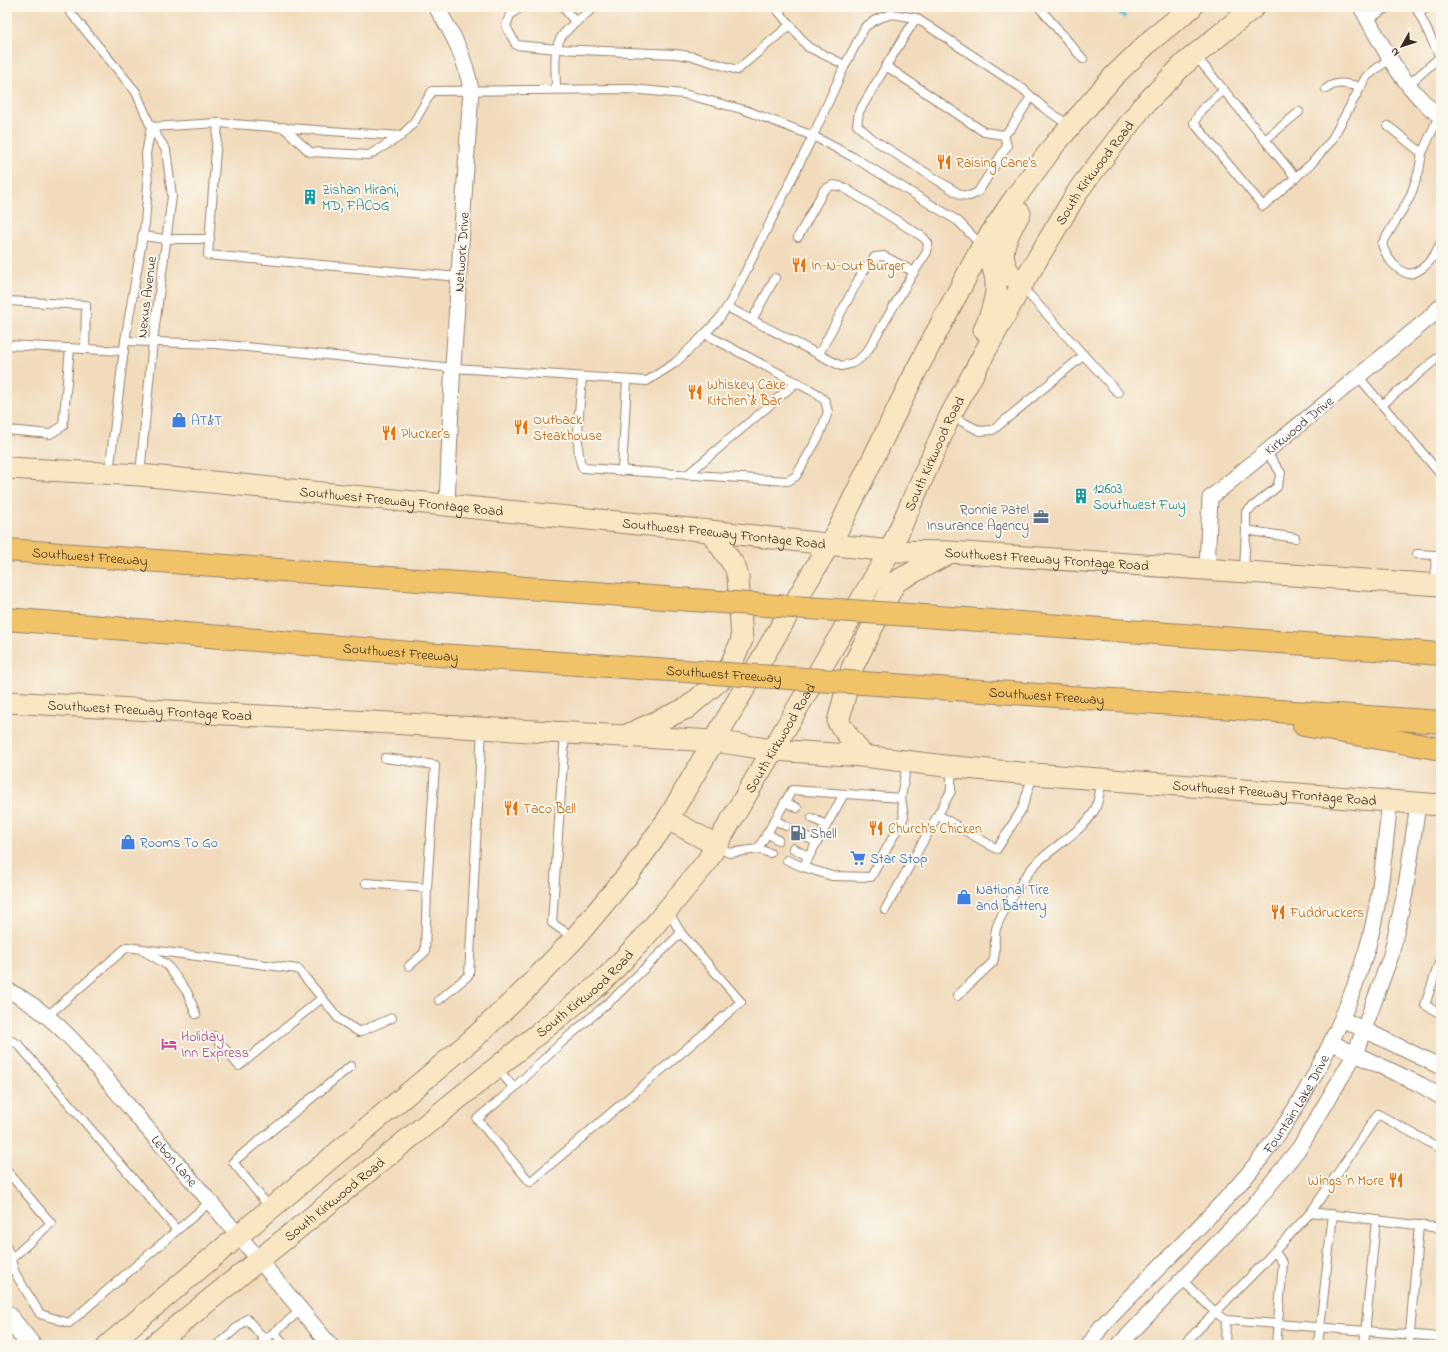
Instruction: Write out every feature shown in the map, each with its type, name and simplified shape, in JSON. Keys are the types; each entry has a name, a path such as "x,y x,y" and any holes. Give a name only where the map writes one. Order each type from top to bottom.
{"highway":[{"name":"Southwest Freeway","path":"7,550 1441,654"},
{"name":"Southwest Freeway","path":"7,618 423,654 1441,722"},
{"path":"1186,705 1441,749"}],"main road":[{"path":"108,1345 472,1039 523,992 574,939 631,871 668,819 830,544 917,369 982,247 1030,177 1071,126 1124,67 1151,40 1192,7"},
{"name":"South Kirkwood Road","path":"164,1340 259,1259 602,982 644,940 702,868 890,551 950,416 1021,286 1080,188 1143,106 1195,54 1254,7"},
{"path":"1021,286 1008,272 1003,256 1003,245 1008,233 1031,195 1030,177"},
{"path":"978,365 976,346 994,309 997,287 996,273 992,260 982,247"},
{"name":"Southwest Freeway Frontage Road","path":"7,468 140,475 710,531 890,551 950,552 1439,584"},
{"path":"625,736 686,708 726,674 742,640 736,567 710,531"},
{"path":"863,756 838,722 852,668 895,582 950,552"},
{"name":"Southwest Freeway Frontage Road","path":"7,702 714,741 773,750 863,756 951,767 1441,805"},
{"path":"668,819 716,845"}],"street":[{"name":"Network Drive","path":"436,7 454,34 467,68 471,90 447,505"},
{"path":"1364,13 1389,59 1408,85 1440,117"},
{"name":"Kirkwood Drive","path":"1207,569 1210,498 1428,319 1441,306"},
{"name":"Fountain Lake Drive","path":"1089,1345 1101,1327 1163,1261 1233,1191 1279,1133 1332,1043 1367,948 1380,889 1390,802"},
{"name":"Fountain Lake Drive","path":"1119,1345 1252,1207 1300,1147 1355,1054 1391,955 1405,893 1418,804"},
{"name":"Lebon Lane","path":"7,990 26,1000 65,1033 239,1235 330,1345"},
{"path":"1342,1019 1441,1067"},
{"path":"1332,1043 1421,1085 1441,1097"},
{"path":"1163,1261 1181,1279"},
{"path":"7,1315 31,1345"}],"lane":[{"name":"Nexus Avenue","path":"66,7 136,92 151,127 166,150 172,196 153,341 140,475"},
{"path":"521,7 510,15 506,26 516,45 557,49 676,54 695,57 737,70 790,25"},
{"path":"563,7 576,23"},
{"path":"556,88 557,49 561,38 595,7"},
{"path":"775,7 808,47 845,65"},
{"path":"1039,7 1082,59"},
{"path":"1364,13 1388,7"},
{"path":"1408,85 1440,57 1417,9 1430,7"},
{"path":"125,341 216,344 454,368 647,381 675,363 705,334 727,307 813,136 845,65 865,27 877,19 892,14 916,18 1023,89 1044,108 1071,126"},
{"path":"916,18 859,112 857,125 874,140 961,195 970,196 978,192 1007,146 1004,135"},
{"path":"1195,54 1296,178"},
{"path":"1224,90 1201,110 1194,123 1263,206 1311,164 1331,141 1366,77 1389,59"},
{"path":"886,66 984,132 1004,135"},
{"path":"1326,90 1330,86 1342,83 1361,87"},
{"path":"284,127 310,152 369,156 401,136 413,124 432,91 556,88 631,89 684,94 745,110 813,136 853,157 958,221 982,247"},
{"path":"1004,135 1011,128 1032,97"},
{"path":"1265,140 1299,112"},
{"path":"1440,117 1422,153 1419,170 1410,197 1382,244 1384,253 1395,266 1408,274 1415,273 1424,268 1441,242"},
{"path":"218,123 208,255 459,277"},
{"path":"151,127 218,123 401,136"},
{"path":"1388,126 1422,153"},
{"name":"Nexus Avenue","path":"109,474 125,341 142,236 148,185 146,154 151,127"},
{"path":"727,307 841,366 851,364 861,359 868,350 927,252 928,243 923,237 843,187 833,185 824,190 798,237"},
{"path":"142,236 166,239 210,239"},
{"path":"819,354 862,273 875,257 884,256 914,272"},
{"path":"752,320 775,278"},
{"path":"1021,286 1118,393"},
{"path":"7,301 86,305 85,349"},
{"path":"582,377 579,463 583,468 788,481 796,476 819,436 828,412 825,401 816,393 797,382 705,334"},
{"path":"7,345 124,351"},
{"path":"7,430 50,434 63,426 70,348"},
{"path":"950,416 980,431 993,430 1084,355"},
{"path":"1382,405 1441,355"},
{"path":"1358,376 1441,475"},
{"path":"622,471 627,380"},
{"path":"687,475 797,382"},
{"path":"1244,572 1246,512 1277,487 1281,473 1266,452"},
{"path":"1246,530 1295,538"},
{"path":"1417,554 1435,555 1439,584"},
{"path":"439,1000 469,975 482,728"},
{"path":"565,732 552,923 574,939"},
{"path":"385,758 435,764 427,888 425,952 409,966"},
{"path":"786,860 832,876 871,877 904,817 901,798 907,762"},
{"path":"885,910 951,791 951,767"},
{"path":"938,815 997,849 1022,809 1033,774"},
{"path":"957,996 993,962 996,955 995,931 997,926 1032,868 1084,824 1093,813 1096,807 1102,779"},
{"path":"758,849 792,790 901,798"},
{"path":"803,866 844,794"},
{"path":"785,802 797,808"},
{"path":"812,818 826,826"},
{"path":"775,820 786,826"},
{"path":"767,833 778,840"},
{"path":"802,834 817,842"},
{"path":"716,845 729,853 758,849 770,854"},
{"path":"793,848 809,857"},
{"path":"366,883 427,888"},
{"path":"667,910 681,933 741,1002 677,1059 530,1182 477,1119 514,1088 615,997 681,933"},
{"path":"46,1017 127,947 298,968 339,1019 359,1032 392,1018"},
{"path":"140,948 167,966 188,992 196,1014"},
{"path":"1440,962 1425,1005 1441,1014"},
{"path":"214,1036 239,1066 322,998"},
{"path":"7,1039 18,1044 177,1230"},
{"path":"271,1208 233,1162 351,1066"},
{"path":"496,1067 514,1088"},
{"path":"1183,1345 1275,1252 1310,1212 1378,1114 1441,1149"},
{"path":"7,1171 51,1224 11,1260"},
{"path":"7,1248 16,1273 40,1314 69,1323 210,1202"},
{"path":"1310,1212 1441,1228"},
{"path":"1318,1345 1333,1214"},
{"path":"1364,1345 1376,1220"},
{"path":"1409,1345 1419,1225"},
{"path":"1275,1252 1282,1263 1276,1345"},
{"path":"1181,1279 1215,1312 1226,1320 1441,1337"},
{"path":"217,1345 247,1319 262,1342 301,1310"},
{"path":"1225,1345 1226,1320"},
{"path":"274,1332 285,1345"}],"waterway":[{"path":"1115,7 1124,16"}],"place":[{"name":"Raising Cane's","path":"944,162"},
{"name":"Zishan Hirani, MD, FACOG","path":"310,197"},
{"name":"In-N-Out Burger","path":"799,265"},
{"name":"Whiskey Cake Kitchen & Bar","path":"695,392"},
{"name":"AT&T","path":"179,420"},
{"name":"Outback Steakhouse","path":"521,427"},
{"name":"Plucker's","path":"389,433"},
{"name":"12603 Southwest Fwy","path":"1081,496"},
{"name":"Ronnie Patel Insurance Agency","path":"1041,517"},
{"name":"Taco Bell","path":"511,808"},
{"name":"Church's Chicken","path":"876,828"},
{"name":"Shell","path":"798,833"},
{"name":"Rooms To Go","path":"128,842"},
{"name":"Star Stop","path":"858,858"},
{"name":"National Tire and Battery","path":"964,897"},
{"name":"Fuddruckers","path":"1278,912"},
{"name":"Holiday Inn Express","path":"169,1044"},
{"name":"Wings 'n More","path":"1396,1180"}]}
